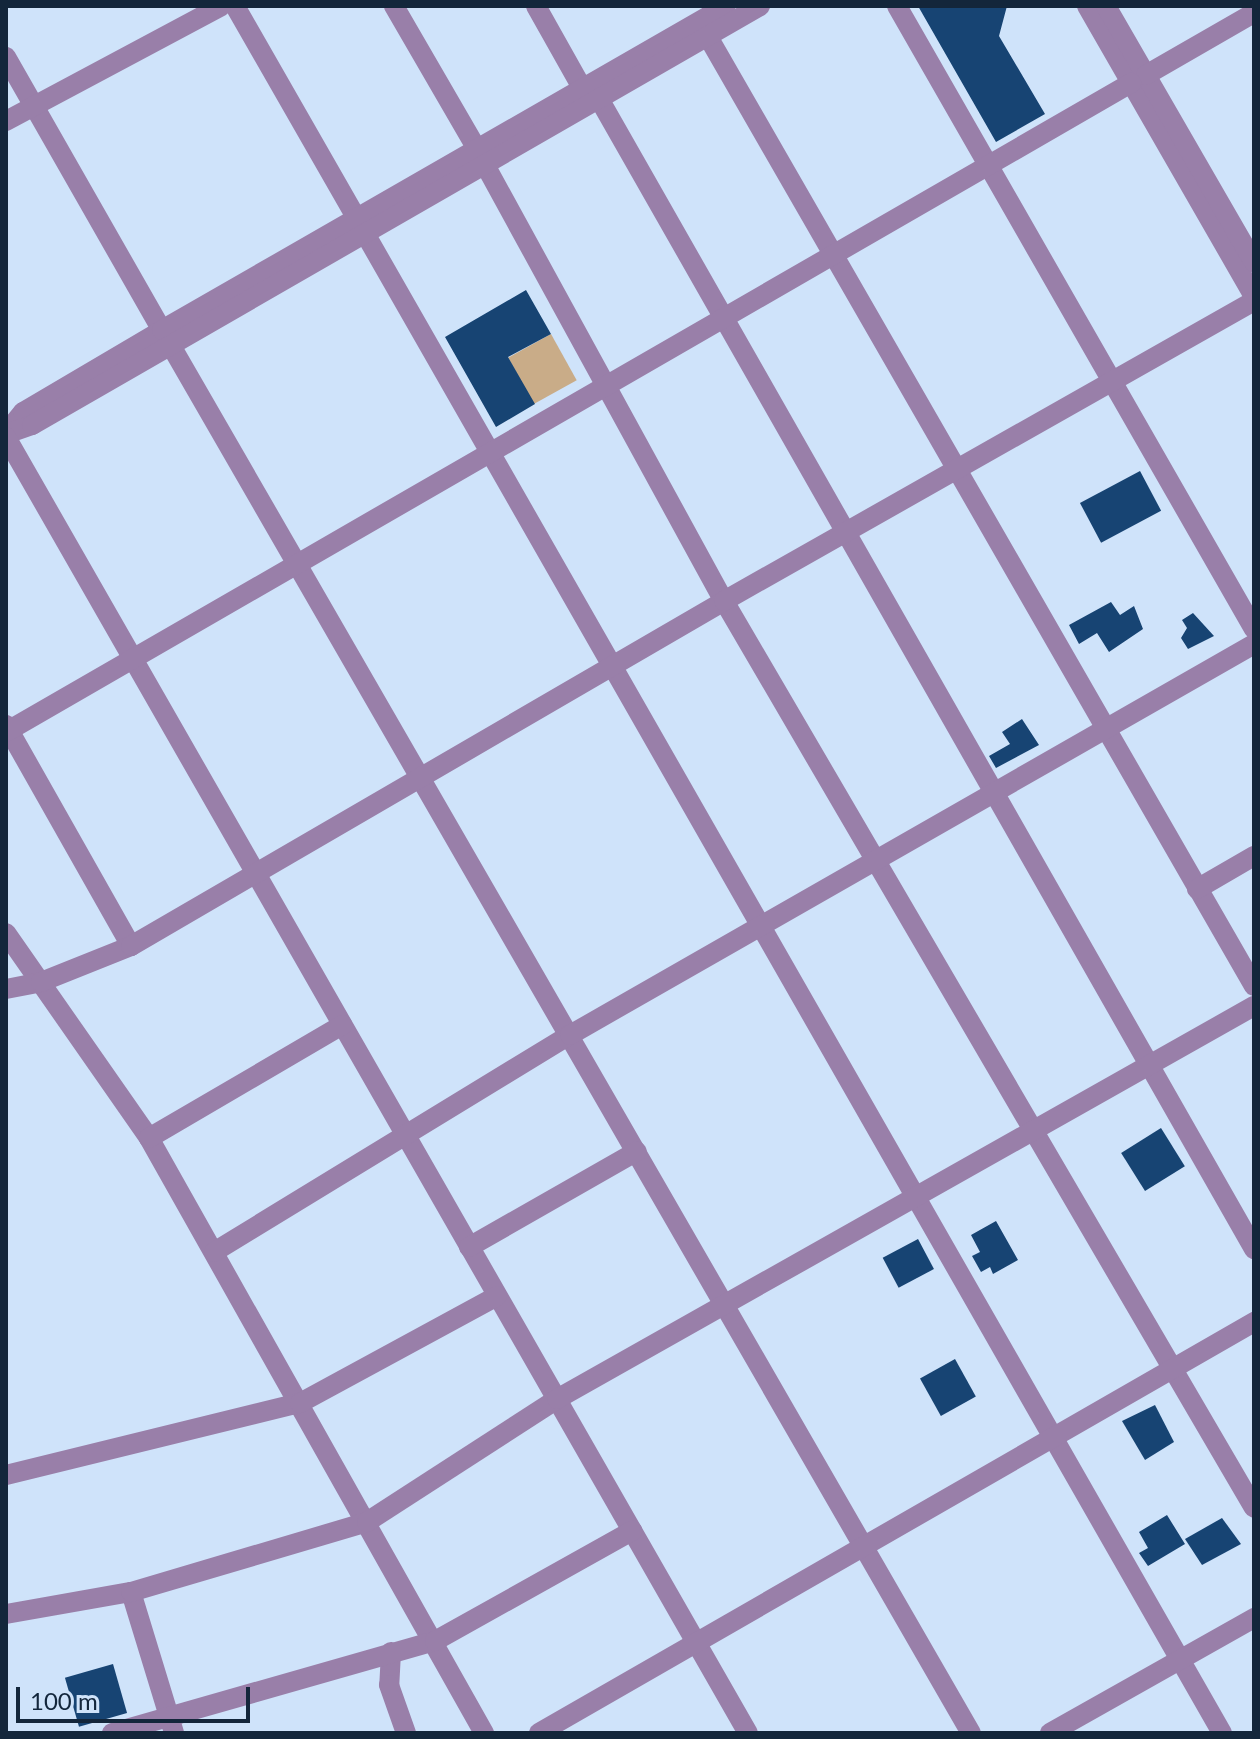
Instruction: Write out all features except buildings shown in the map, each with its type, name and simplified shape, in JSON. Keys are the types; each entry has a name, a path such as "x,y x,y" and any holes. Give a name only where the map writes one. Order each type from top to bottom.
{"street":[{"path":"6,121 221,6"},
{"path":"235,6 1222,1733"},
{"path":"394,6 607,381 724,601 879,863 1032,1135 1254,1508"},
{"path":"536,6 849,532 1148,1066 1246,1219 1254,1249"},
{"path":"726,6 590,93 166,337 23,412 6,434 748,1733"},
{"path":"699,21 760,6"},
{"path":"897,6 1254,629"},
{"path":"1087,6 1138,79 1254,262"},
{"path":"6,989 41,982 131,946 724,601 957,471 1254,299 1138,79 1106,6"},
{"path":"131,946 7,729 986,162 1254,13"},
{"path":"699,21 1254,986"},
{"path":"6,57 419,778 727,1302 971,1733"},
{"path":"214,1252 570,1035 879,863 1254,644"},
{"path":"1197,889 1254,856"},
{"path":"6,933 149,1138 435,1641 484,1733"},
{"path":"6,1614 131,1592 367,1522 557,1399 914,1194 1032,1135 1254,1006"},
{"path":"149,1138 342,1025"},
{"path":"469,1247 637,1151"},
{"path":"6,1475 300,1403 497,1296"},
{"path":"539,1733 1254,1322"},
{"path":"112,1733 171,1724 391,1652 435,1641 632,1531"},
{"path":"131,1592 171,1724"},
{"path":"1050,1733 1254,1618"},
{"path":"391,1652 389,1685 406,1733"}],"shaded area":[{"path":"551,334 577,380 534,404 508,358"}]}
